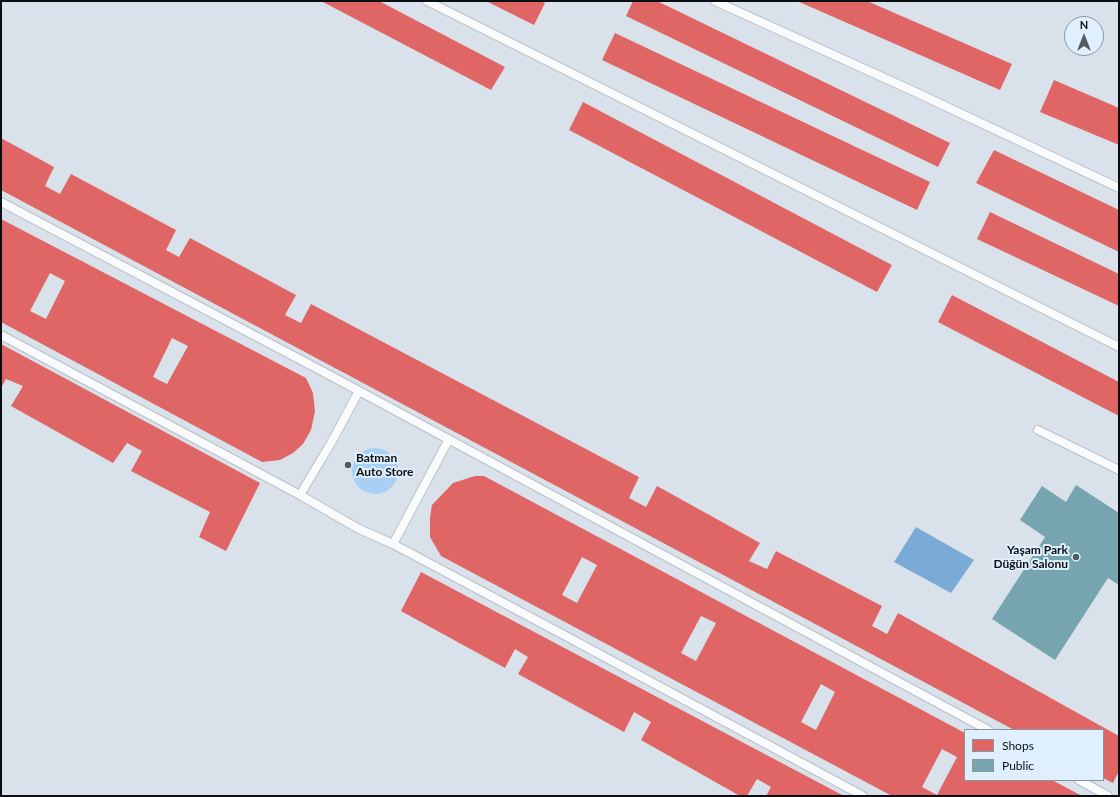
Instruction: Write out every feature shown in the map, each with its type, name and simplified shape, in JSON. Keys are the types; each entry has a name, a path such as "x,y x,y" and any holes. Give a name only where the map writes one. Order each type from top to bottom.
{"lane":[{"path":"427,1 1119,347"},
{"path":"715,1 913,91 1119,188"},
{"path":"1,202 449,439 986,729"},
{"path":"1,335 300,495 359,529 393,544 863,796"},
{"path":"300,495 359,391"},
{"path":"1038,430 1119,470"},
{"path":"393,544 449,439"},
{"path":"1081,781 1108,796"}],"shaded area":[{"path":"375,448 388,452 394,458 398,471 394,484 388,490 375,494 362,490 356,484 352,471 356,458 362,452"},
{"path":"916,527 974,560 951,593 894,562"}],"building: Shops":[{"path":"321,1 379,1 505,67 491,90"},
{"path":"486,1 541,1 545,3 534,25"},
{"path":"633,1 657,1 950,143 938,167 626,16"},
{"path":"797,1 867,1 1012,64 1000,90"},
{"path":"615,33 930,182 917,210 602,60"},
{"path":"1054,80 1119,108 1119,145 1040,112"},
{"path":"583,102 892,265 877,292 569,130"},
{"path":"1,138 54,167 45,186 60,194 71,174 176,230 166,250 179,257 190,238 296,295 285,315 301,323 311,304 639,477 629,498 646,507 657,486 760,543 749,561 767,569 776,551 882,606 872,626 887,634 898,613 1119,736 1119,771 1113,783 1104,778 1104,729 1012,729 1,190"},
{"path":"994,150 1119,210 1119,252 976,183"},
{"path":"990,212 1119,274 1119,306 977,239"},
{"path":"1,219 306,378 313,393 315,411 311,430 303,444 293,453 280,460 262,462 1,322","holes":["50,273 65,281 46,319 30,311","172,338 188,346 167,384 153,377"]},
{"path":"952,295 1119,382 1119,416 938,322"},
{"path":"1,344 260,483 226,551 199,537 210,512 131,471 142,451 127,443 113,463 11,406 23,386 6,379 1,388"},
{"path":"475,476 484,476 964,732 964,781 1054,781 1082,796 892,796 441,556 430,537 430,517 432,505 453,483","holes":["582,557 597,565 577,603 562,595","701,616 716,623 696,661 681,653","821,684 835,692 816,730 801,722","942,749 957,757 937,795 922,787"]},
{"path":"421,572 844,796 766,796 771,787 757,779 747,796 740,796 641,740 651,722 634,712 624,732 518,674 528,657 515,649 505,668 401,611"}],"building: Public":[{"name":"Yaşam Park Düğün Salonu","path":"1076,485 1119,513 1119,585 1108,578 1055,660 992,619 1045,537 1020,520 1042,486 1066,502"}],"place":[{"name":"Batman Auto Store","path":"348,465"},
{"name":"Yaşam Park Düğün Salonu","path":"1076,557"}]}
